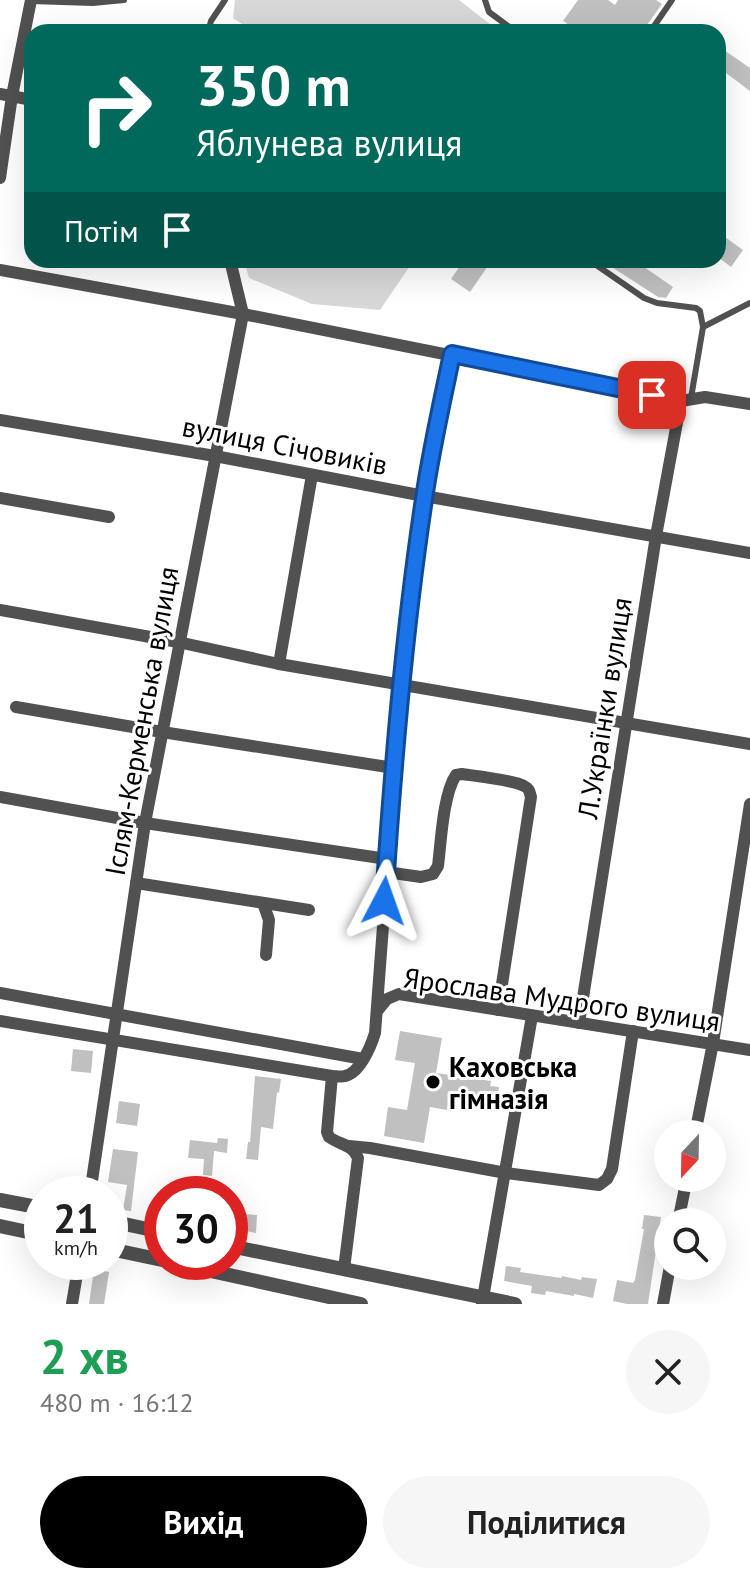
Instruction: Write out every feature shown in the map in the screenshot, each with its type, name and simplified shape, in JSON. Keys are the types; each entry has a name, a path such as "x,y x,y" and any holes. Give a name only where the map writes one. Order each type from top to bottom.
{"street":[{"path":"0,178 6,95 30,0"},
{"name":"Іслям-Керменська вулиця","path":"93,1176 145,823 243,314 232,268"},
{"path":"0,270 686,399 705,397 750,404"},
{"path":"377,1013 401,685 424,496 452,354"},
{"name":"Л.Українки вулиця","path":"579,1023 656,536 686,399"},
{"name":"вулиця Січовиків","path":"0,420 750,553"},
{"path":"279,664 312,475"},
{"path":"0,498 109,517"},
{"path":"0,610 178,642 279,664 750,744"},
{"path":"16,707 394,768"},
{"path":"0,797 386,866 421,877 433,874 438,866 448,797 456,775 526,786 531,797 498,1010"},
{"path":"698,1120 713,1043 750,804"},
{"path":"136,883 309,910"},
{"path":"263,903 269,920 266,955"},
{"path":"0,993 363,1059 348,1076 332,1076 0,1021"},
{"name":"Ярослава Мудрого вулиця","path":"363,1059 375,1033 377,1013 387,999 399,994 750,1050"},
{"path":"482,1301 532,1016"},
{"path":"332,1076 327,1132 332,1140 349,1146 506,1173 599,1185 607,1179 612,1169 633,1031"},
{"path":"344,1269 358,1164 355,1152 349,1146"},
{"path":"0,1200 24,1205"},
{"path":"0,1226 24,1231"},
{"path":"248,1250 482,1301 515,1304"},
{"path":"72,1304 76,1280"},
{"path":"246,1280 361,1304"},
{"path":"663,1304 667,1280"}],"lane":[{"path":"30,0 93,3 124,0"},
{"path":"210,24 225,0"},
{"path":"485,0 489,12 505,24"},
{"path":"656,24 672,0"},
{"path":"601,268 644,298 700,311 703,327 686,399"},
{"path":"703,327 750,303"}],"shaded area":[{"path":"235,0 459,0 490,24 242,24 233,18"},
{"path":"246,268 409,268 380,310 312,304 249,278"}],"building":[{"path":"578,0 608,0 615,5 618,0 656,0 662,4 648,24 566,24 563,21"},
{"path":"726,52 750,68 750,91 726,73"},
{"path":"726,238 743,250 731,267 726,263"},
{"path":"459,268 486,268 470,292 451,279"},
{"path":"613,268 646,268 673,287 666,298 658,297"},
{"path":"400,1031 442,1038 436,1073 491,1081 490,1086 499,1087 497,1098 489,1096 488,1100 450,1094 447,1110 430,1107 424,1143 384,1136 388,1107 407,1110 415,1063 395,1060"},
{"path":"73,1049 93,1051 91,1073 71,1071"},
{"path":"255,1076 281,1079 273,1129 261,1127 258,1160 246,1159"},
{"path":"119,1101 140,1104 137,1126 116,1123"},
{"path":"218,1138 228,1139 227,1153 214,1151 212,1176 203,1175 204,1159 188,1158 190,1140 217,1143"},
{"path":"113,1149 138,1152 131,1211 128,1211 128,1176 109,1176"},
{"path":"248,1214 257,1215 256,1233 248,1231"},
{"path":"644,1215 654,1216 654,1264 648,1304 613,1301 617,1280 633,1283 635,1280"},
{"path":"506,1266 521,1268 520,1272 561,1278 597,1279 593,1298 546,1291 545,1295 531,1293 532,1286 504,1281"},
{"path":"92,1280 108,1280 104,1304 89,1304"}],"place":[{"name":"Каховська гімназія","path":"433,1082"}],"route":[{"path":"384,901 401,685 420,528 452,354 652,395"}]}
